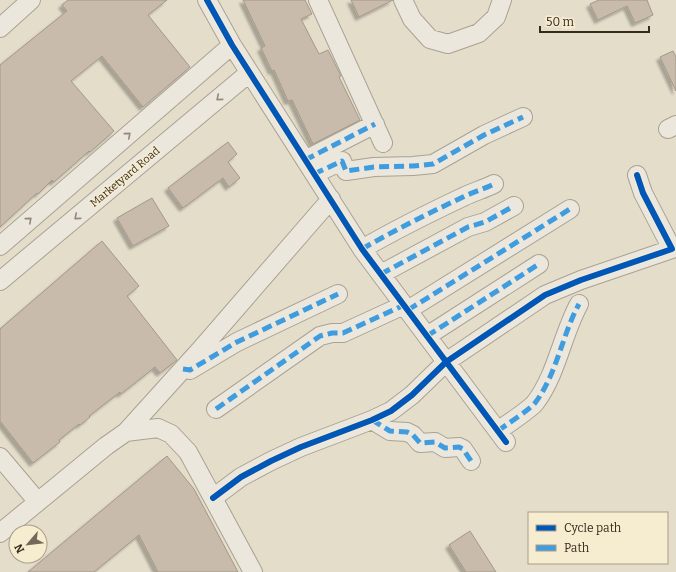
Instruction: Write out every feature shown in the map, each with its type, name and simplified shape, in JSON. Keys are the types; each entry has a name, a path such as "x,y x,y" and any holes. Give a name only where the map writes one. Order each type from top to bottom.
{"street":[{"path":"0,28 10,8 31,0"},
{"path":"207,0 249,73 362,249 502,437 534,404 546,384 560,351 570,319 579,304"},
{"path":"318,0 383,143"},
{"path":"404,0 412,19 430,39 448,44 479,33 496,17 502,0"},
{"path":"0,246 232,45"},
{"name":"Marketyard Road","path":"0,281 249,73"},
{"path":"310,167 342,161 346,171 374,166 413,166 433,164 484,136 523,117"},
{"path":"310,167 375,124"},
{"path":"213,498 241,477 271,461 301,447 372,420 391,411 412,395 446,362 545,295 581,280 672,249 643,193 637,175"},
{"path":"362,249 406,224 468,194 483,190 494,184"},
{"path":"0,533 106,446 126,432 183,369 330,199"},
{"path":"381,274 468,227 484,222 514,206"},
{"path":"216,409 320,336 332,333 343,333 406,308 570,208"},
{"path":"427,336 539,264"},
{"path":"183,369 190,370 237,342 338,294"},
{"path":"372,420 390,431 407,432 413,435 420,443 435,442 445,448 459,447 463,449 471,461"},
{"path":"126,432 158,428 171,434 188,452 253,572"},
{"path":"0,457 38,502"}],"building":[{"path":"68,0 167,0 148,15 190,67 143,107 102,56 71,81 114,131 54,182 52,180 0,227 0,65 67,11 62,5"},
{"path":"243,0 305,0 312,14 301,19 319,54 328,50 341,76 339,77 360,120 313,144 292,100 288,101 274,70 272,71 261,48 265,46"},
{"path":"351,0 393,0 359,17"},
{"path":"599,0 647,0 653,15 635,23 627,6 598,20 590,4"},
{"path":"673,51 676,57 676,91 660,57"},
{"path":"228,142 237,154 228,162 240,178 229,187 223,178 183,208 168,188"},
{"path":"152,198 169,226 133,246 117,218"},
{"path":"102,241 139,286 127,296 177,360 160,373 155,367 121,394 120,392 59,440 60,442 33,463 0,421 0,329"},
{"path":"167,456 194,489 238,572 158,572 139,535 94,572 28,572 38,564 48,564 48,555"},
{"path":"470,531 496,572 466,572 449,545"}],"marked path":[{"path":"314,174 342,161 346,171 374,167 433,164 484,135 523,117"},
{"path":"305,160 375,124"},
{"path":"362,249 399,228 467,195 494,184"},
{"path":"381,274 468,227 485,222 514,206"},
{"path":"408,310 570,209"},
{"path":"427,336 539,264"},
{"path":"183,369 190,370 237,342 338,294"},
{"path":"498,431 523,414 535,403 543,392 579,304"},
{"path":"216,409 320,336 332,333 343,333 404,305"},
{"path":"372,420 390,431 407,432 413,435 420,443 435,442 445,448 459,447 463,449 471,461"}],"cycle path":[{"path":"207,0 232,45 362,249 506,442"},
{"path":"213,498 241,477 271,461 301,447 372,420 391,411 412,395 446,362 545,295 581,280 672,249 643,193 637,175"}]}
